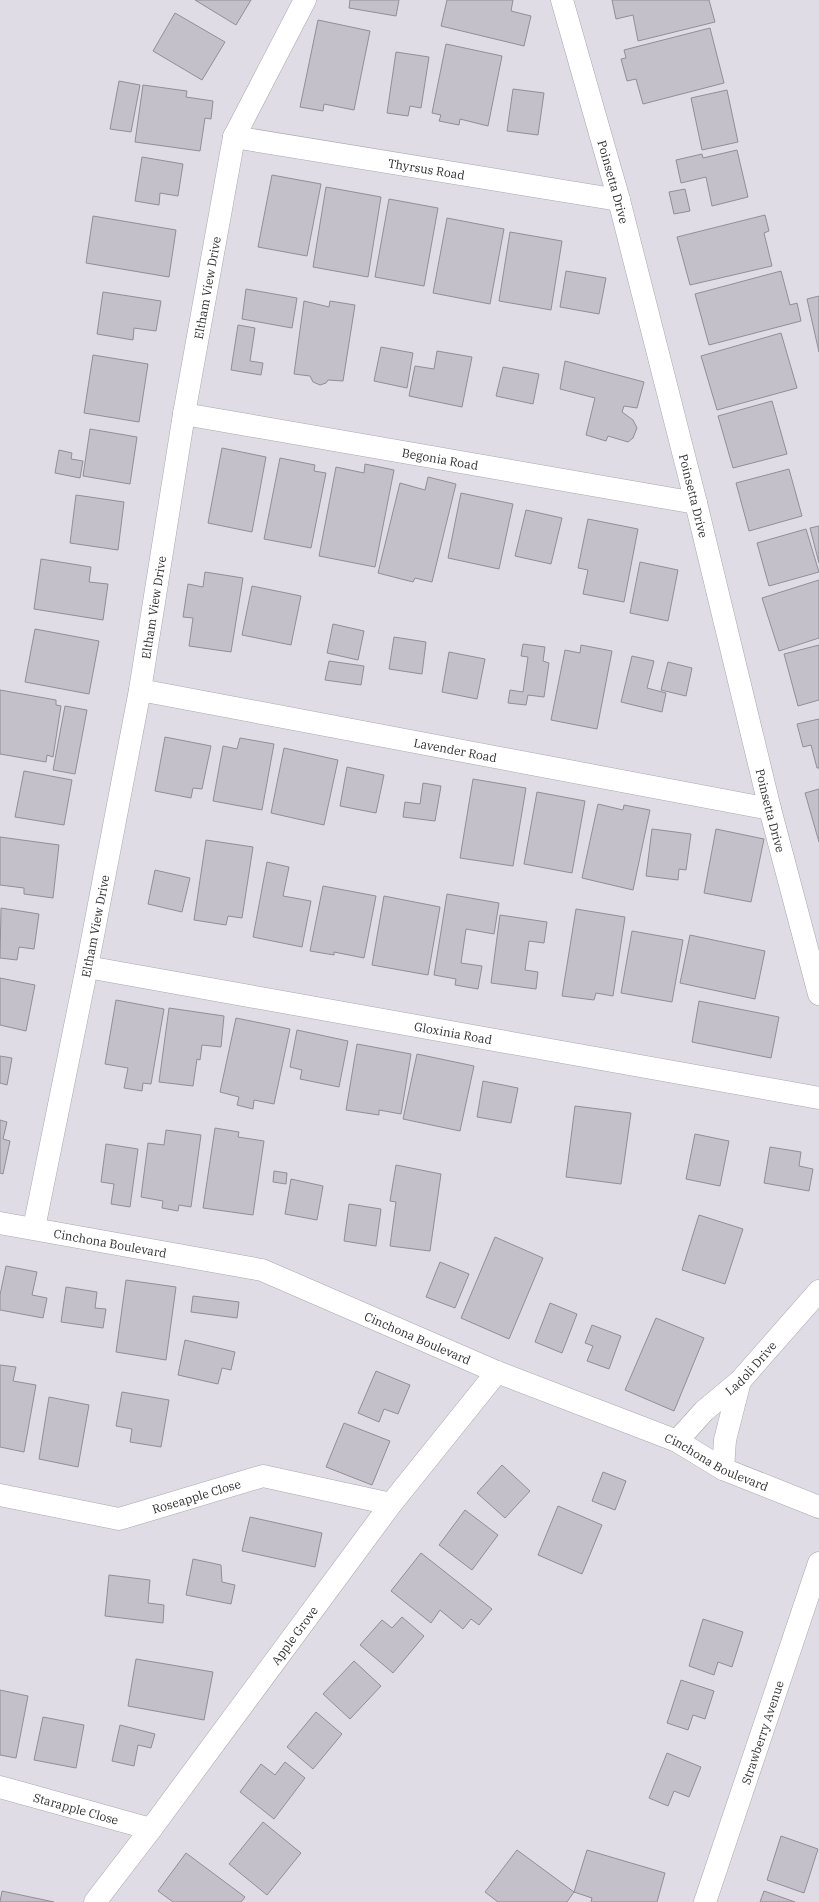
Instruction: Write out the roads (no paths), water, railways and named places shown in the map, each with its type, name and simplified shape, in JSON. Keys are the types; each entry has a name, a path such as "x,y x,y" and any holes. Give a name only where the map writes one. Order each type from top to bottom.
{"street":[{"name":"Eltham View Drive","path":"34,1228 87,968 140,690 184,414 234,137 305,0"},
{"name":"Poinsetta Drive","path":"562,0 619,200 696,503 770,809 819,994"},
{"name":"Thyrsus Road","path":"234,137 619,200"},
{"name":"Begonia Road","path":"184,414 696,503"},
{"name":"Lavender Road","path":"140,690 770,809"},
{"name":"Gloxinia Road","path":"87,968 819,1098"},
{"name":"Cinchona Boulevard","path":"0,1223 262,1270 497,1372 678,1441 724,1469 819,1507"},
{"name":"Ladoli Drive","path":"678,1441 704,1411 740,1381 819,1291"},
{"name":"Apple Grove","path":"95,1902 152,1829 391,1504 497,1372"},
{"path":"724,1469 725,1440 740,1381"},
{"name":"Roseapple Close","path":"0,1495 119,1519 263,1476 391,1504"},
{"name":"Strawberry Avenue","path":"705,1902 819,1563"},
{"name":"Starapple Close","path":"0,1787 152,1829"}]}
